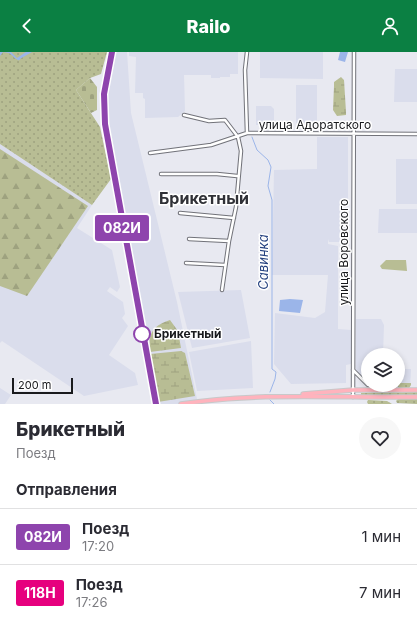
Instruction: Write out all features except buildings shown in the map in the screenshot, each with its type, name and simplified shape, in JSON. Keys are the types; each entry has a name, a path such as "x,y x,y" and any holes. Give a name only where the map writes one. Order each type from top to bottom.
{"main road":[{"path":"181,404 224,399 294,396 361,390"},
{"path":"405,390 417,390"},
{"path":"294,396 417,398"}],"street":[{"name":"улица Адоратского","path":"247,52 245,70 247,133 417,134"},
{"name":"улица Воровского","path":"353,397 354,52"},
{"path":"184,115 209,121 225,120 238,137 240,151 234,218 222,290"},
{"path":"150,154 211,145 247,133"},
{"path":"161,174 217,174 237,176"},
{"path":"180,214 234,218"},
{"path":"189,239 229,241"},
{"path":"186,263 225,265"},
{"path":"353,369 361,379"},
{"path":"353,380 358,376"}],"shaded area":[{"path":"114,52 127,52 131,113 177,302 198,404 159,404 123,219 106,120 106,95"},
{"path":"129,52 238,52 238,74 230,74 230,77 220,78 211,78 211,75 184,75 185,111 178,117 145,118 145,99 143,98 143,93 135,93 136,57 129,56"},
{"path":"260,52 323,52 323,79 260,78"},
{"path":"395,69 417,69 417,102 394,102"},
{"path":"296,85 317,85 317,123 296,123"},
{"path":"256,106 271,106 274,109 274,120 272,125 256,125"},
{"path":"317,137 348,137 348,242 329,242 328,239 328,244 338,246 338,329 351,330 351,364 346,365 346,383 291,384 274,364 275,313 315,318 325,312 328,275 272,275 274,170 317,169"},
{"path":"0,144 92,205 77,228 112,250 120,287 117,292 110,287 107,291 123,302 125,314 122,318 128,326 109,355 135,373 138,385 84,396 2,341 0,343"},
{"path":"396,159 417,159 417,204 396,204"},
{"path":"379,209 417,209 417,233 378,233"},
{"path":"241,290 250,338 192,348 178,292"},
{"path":"356,319 381,319 384,325 383,348 361,348 361,378 357,374"},
{"path":"251,341 253,388 197,391 189,352"},
{"path":"405,369 411,369 410,388 405,388"},
{"path":"0,388 11,395 5,404 0,404"}],"green space":[{"path":"0,52 107,52 101,74 90,78 76,90 100,127 111,179 92,205 0,144"},
{"path":"341,77 344,80 346,115 337,116 333,110 334,82"},
{"path":"90,78 97,87 97,110 91,113 76,90"},
{"path":"0,149 88,206 27,296 0,286"},
{"path":"386,260 406,260 407,271 382,269 380,266"},
{"path":"170,320 178,331 181,348 150,352 152,332 159,325"},
{"path":"181,351 185,353 195,396 158,402 150,354"},
{"path":"405,383 411,383 409,388 405,388"},
{"path":"417,392 417,395 361,396 361,393"},
{"path":"398,399 417,399 417,404 397,403 396,401"},
{"path":"368,400 387,401 392,404 368,404"}],"water":[{"path":"3,52 11,52 17,58 26,52 32,52 18,60 9,53"},
{"path":"340,52 348,52 345,62 338,60"},
{"path":"280,300 303,300 300,313 279,311"}],"waterway":[{"path":"14,57 19,60 20,59"},
{"name":"Савинка","path":"252,137 257,150 268,160 271,167 268,186 272,200 272,369 276,372 270,392"},
{"name":"Савинка","path":"270,400 274,404"}],"railway":[{"path":"110,52 103,93 103,124 154,404"}],"train":[{"name":"082И","path":"112,52 108,66 104,94 105,124 112,174 156,404"}],"place":[{"name":"Брикетный","path":"142,334"}],"district":[{"name":"Брикетный","path":"204,198"}]}
